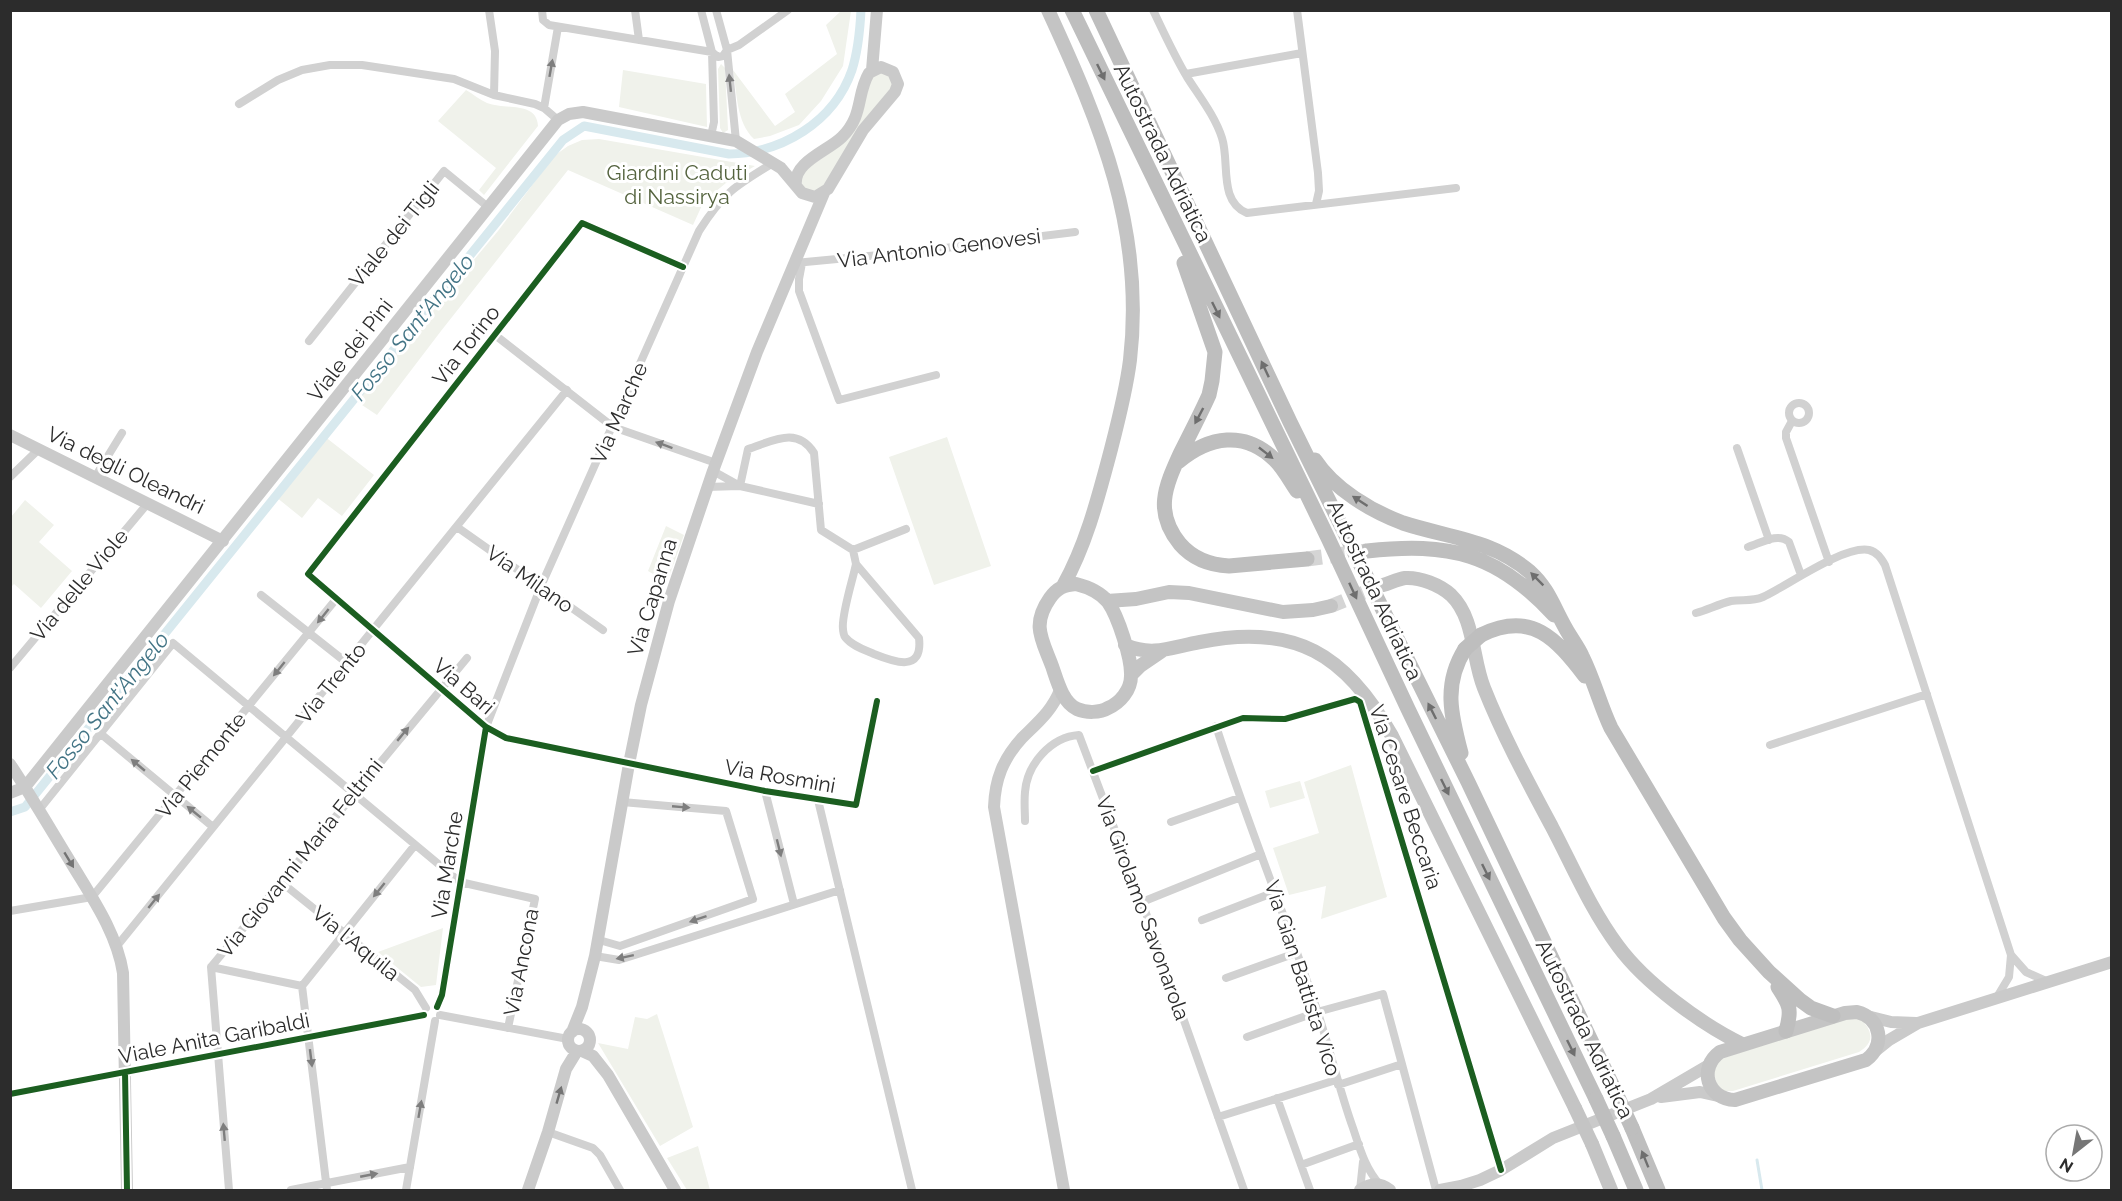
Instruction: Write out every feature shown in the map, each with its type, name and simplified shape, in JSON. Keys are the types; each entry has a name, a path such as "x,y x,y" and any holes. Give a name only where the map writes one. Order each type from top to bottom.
{"highway":[{"name":"Autostrada Adriatica","path":"1072,10 1596,1099 1635,1191"},
{"name":"Autostrada Adriatica","path":"1096,10 1290,422 1468,782 1615,1091 1658,1191"},
{"path":"1163,201 1215,352 1209,395 1168,477 1163,505 1168,527 1175,538 1194,557 1205,562 1229,566 1307,559"},
{"path":"1290,422 1318,465 1331,479 1362,503 1404,523 1488,546 1515,561 1531,573 1546,589 1582,655 1611,728 1724,918 1769,972 1811,1008 1833,1016"},
{"path":"1176,464 1193,451 1215,441 1238,440 1253,444 1277,462 1328,538"},
{"path":"1367,551 1412,547 1431,548 1458,553 1485,562 1522,584 1566,629"},
{"path":"1468,782 1450,708 1450,685 1455,664 1465,649 1481,635 1498,628 1515,627 1536,630 1545,634 1563,649 1594,688"},
{"path":"1769,972 1789,1003 1791,1015 1786,1031"}],"main road":[{"path":"777,166 792,170 799,168 839,140 853,123 859,110 866,77 872,70 877,10"},
{"path":"1048,10 1081,80 1108,152 1121,203 1130,254 1133,308 1130,359 1122,404 1105,471 1079,555 1063,586"},
{"path":"872,70 886,67 875,49"},
{"name":"Via Capanna","path":"579,1035 582,1007 599,940 629,764 663,622 707,487 757,352 799,263 824,193 863,130 895,92 897,79 894,72 886,67"},
{"path":"558,120 569,114 583,112 736,141 777,166 811,201 815,215"},
{"name":"Viale dei Pini","path":"25,787 558,120"},
{"path":"796,185 796,173 799,168"},
{"path":"806,196 815,197 824,193"},
{"name":"Via degli Oleandri","path":"10,435 223,541"},
{"path":"1044,717 1076,709 1091,712 1106,710 1118,702 1128,689 1131,675 1118,621 1107,601 1091,588 1085,579 1079,555"},
{"path":"1383,585 1405,578 1422,580 1451,595 1468,625 1483,686 1495,714 1599,917 1619,948 1643,974 1704,1024 1742,1044"},
{"path":"1076,709 1060,690 1039,630 1040,611 1054,592 1063,586 1077,584 1091,588"},
{"path":"1107,601 1136,599 1169,592 1189,593 1283,612 1331,606"},
{"path":"1118,621 1136,599"},
{"path":"1125,645 1146,651 1162,651 1236,636 1276,637 1305,646 1334,662 1356,682 1377,709 1392,736 1575,1108 1611,1191"},
{"path":"1131,675 1162,651"},
{"path":"1060,690 1057,699 1044,717 1022,738 1001,767 995,787 994,807 1064,1191"},
{"path":"10,764 92,897 117,946 123,973 127,1191"},
{"path":"10,793 25,787"},
{"path":"1651,1099 1700,1092 1729,1100 1741,1099 1860,1062 1889,1040 1918,1023 2112,962"},
{"path":"1438,1191 1461,1186 1501,1170 1553,1138 1651,1099 1712,1060 1725,1049 1851,1012 1891,1022 1918,1023"},
{"path":"1867,1016 1878,1030 1879,1041 1874,1052"},
{"path":"1704,1024 1712,1038 1712,1060 1708,1082 1718,1096"},
{"path":"579,1035 572,1048 593,1056 608,1075 675,1191"},
{"path":"528,1191 566,1069 580,1051 587,1047 579,1035"},
{"path":"579,1035 602,1059 608,1075"},
{"path":"1360,1190 1370,1185 1385,1188"}],"street":[{"path":"489,10 495,51 494,95"},
{"path":"542,10 543,20 549,26 712,52"},
{"path":"635,10 639,40"},
{"path":"700,10 712,52 714,122 711,136"},
{"path":"716,10 727,50 736,141"},
{"path":"727,50 739,45 788,10"},
{"path":"1152,10 1220,133 1225,150 1227,186 1233,204 1239,210 1247,213 1456,188"},
{"path":"1297,10 1318,173 1319,191 1316,204"},
{"path":"544,108 558,27"},
{"path":"712,52 716,46 722,46 727,50"},
{"path":"1186,74 1302,53"},
{"path":"239,104 278,80 302,70 330,65 362,65 454,79 494,95 536,104 558,120"},
{"name":"Via Marche","path":"406,1191 442,995 486,727 541,586 699,231 722,197 734,186 777,166"},
{"name":"Viale dei Tigli","path":"309,341 444,171 488,207"},
{"name":"Via Torino","path":"308,574 582,223 683,267"},
{"name":"Via Antonio Genovesi","path":"799,263 1075,232"},
{"path":"799,263 799,291 839,400 936,375"},
{"path":"495,335 613,427 714,467 740,486"},
{"name":"Via Trento","path":"117,946 567,390"},
{"path":"1792,421 1785,438 1829,562"},
{"path":"95,477 122,433"},
{"path":"740,486 748,449 785,437 798,438 808,443 814,453 821,530 853,550 856,564 842,626 844,637 853,644 894,663 906,663 916,657 920,648 919,638 856,564"},
{"path":"10,477 39,448"},
{"path":"1737,448 1769,540"},
{"path":"707,487 740,486 819,504"},
{"name":"Via delle Viole","path":"10,668 148,503"},
{"name":"Via Milano","path":"457,527 603,630"},
{"path":"853,550 906,529"},
{"path":"1748,547 1780,537 1787,539 1801,575"},
{"path":"1696,614 1733,601 1747,602 1762,598 1801,575 1859,550 1875,552 1881,558 2011,955 2026,972 2046,981"},
{"name":"Via Bari","path":"308,574 486,727 506,738 629,764"},
{"path":"261,595 347,663"},
{"name":"Via Piemonte","path":"92,897 337,598"},
{"path":"39,810 173,643 460,882"},
{"name":"Via Giovanni Maria Feltrini","path":"229,1191 211,967 467,658"},
{"path":"1770,744 1927,694"},
{"name":"Via Cesare Beccaria","path":"1093,771 1243,718 1285,719 1355,699 1360,702 1501,1170"},
{"name":"Via Rosmini","path":"629,764 765,791 855,805 877,701"},
{"name":"Via Gian Battista Vico","path":"1216,726 1239,798 1262,854 1317,1012 1337,1082 1364,1158 1370,1173 1385,1188"},
{"path":"101,734 213,827"},
{"name":"Via Girolamo Savonarola","path":"1025,821 1025,790 1032,769 1049,746 1067,736 1079,735 1142,902 1244,1191"},
{"name":"Via Rosmini","path":"765,791 794,904"},
{"path":"1172,822 1239,798"},
{"name":"Via Rosmini","path":"818,800 912,1191"},
{"path":"599,940 620,946 753,899 726,811 622,802"},
{"path":"326,1187 302,986 415,845"},
{"path":"1142,902 1262,854"},
{"name":"Via l'Aquila","path":"281,882 415,990 425,1012"},
{"name":"Via Ancona","path":"460,882 535,899 508,1028"},
{"path":"595,956 619,960 840,890"},
{"path":"1202,920 1275,892"},
{"path":"10,911 92,897"},
{"path":"1226,978 1296,953"},
{"path":"1997,997 2008,977 2011,955"},
{"path":"211,967 302,986"},
{"path":"1247,1037 1317,1012 1383,994 1438,1191"},
{"name":"Viale Anita Garibaldi","path":"10,1094 308,1037 425,1012 430,1006 437,1014"},
{"path":"425,1012 428,1020 437,1014 508,1028 579,1035"},
{"path":"1218,1117 1277,1098 1402,1064"},
{"path":"1277,1098 1310,1191"},
{"path":"548,1132 593,1148 600,1155 621,1191"},
{"path":"1301,1165 1359,1144"},
{"name":"Via Gian Battista Vico","path":"1360,1190 1363,1182 1364,1158"},
{"path":"291,1191 326,1187 410,1167"}],"green space":[{"path":"841,11 851,11 843,66 821,101 799,125 770,136 754,139 740,115 733,70 775,126 795,112 785,94 837,54 826,25"},
{"path":"721,64 725,68 728,130 723,133 720,128 718,69"},
{"path":"623,70 706,84 707,127 619,107"},
{"path":"886,71 894,82 891,90 821,190 807,192 802,186 802,172 831,152 873,74"},
{"path":"466,90 487,103 518,108 532,113 538,126 484,195 479,190 496,168 438,121"},
{"name":"Giardini Caduti di Nassirya","path":"599,139 755,166 726,183 704,201 693,225 568,170 377,415 356,401 498,231 554,156 582,140"},
{"path":"324,436 374,475 342,516 318,498 302,518 276,497"},
{"path":"947,437 991,566 934,585 889,457"},
{"path":"25,500 54,525 39,542 72,571 41,608 14,584 11,587 11,517"},
{"path":"666,526 684,535 667,582 648,571"},
{"path":"1351,765 1387,897 1321,919 1326,886 1289,895 1273,848 1319,833 1304,782"},
{"path":"1300,781 1305,798 1270,808 1265,791"},
{"path":"443,928 436,985 421,987 378,952"},
{"path":"657,1014 693,1127 660,1146 598,1043 628,1049 635,1017 647,1019"},
{"path":"1845,1017 1859,1017 1869,1030 1868,1044 1859,1052 1733,1091 1724,1091 1718,1087 1711,1066 1712,1062"},
{"path":"698,1146 710,1190 687,1190 667,1158"}],"waterway":[{"name":"Fosso Sant'Angelo","path":"10,812 25,807 563,140 584,126 729,154 768,148 786,141 819,119 833,105 844,88 856,55 861,10"},
{"path":"1757,1160 1762,1190"}],"tunnel":[{"path":"1307,559 1367,551"},
{"path":"1331,606 1382,585"}],"cycle path":[{"path":"683,267 582,223 308,574 486,727 506,738 765,791 856,805 877,701"},
{"path":"1093,771 1243,718 1285,719 1355,699 1360,702 1501,1170"},
{"path":"437,1007 442,995 486,727"},
{"path":"10,1094 424,1015"},
{"path":"125,1072 127,1190"}]}
